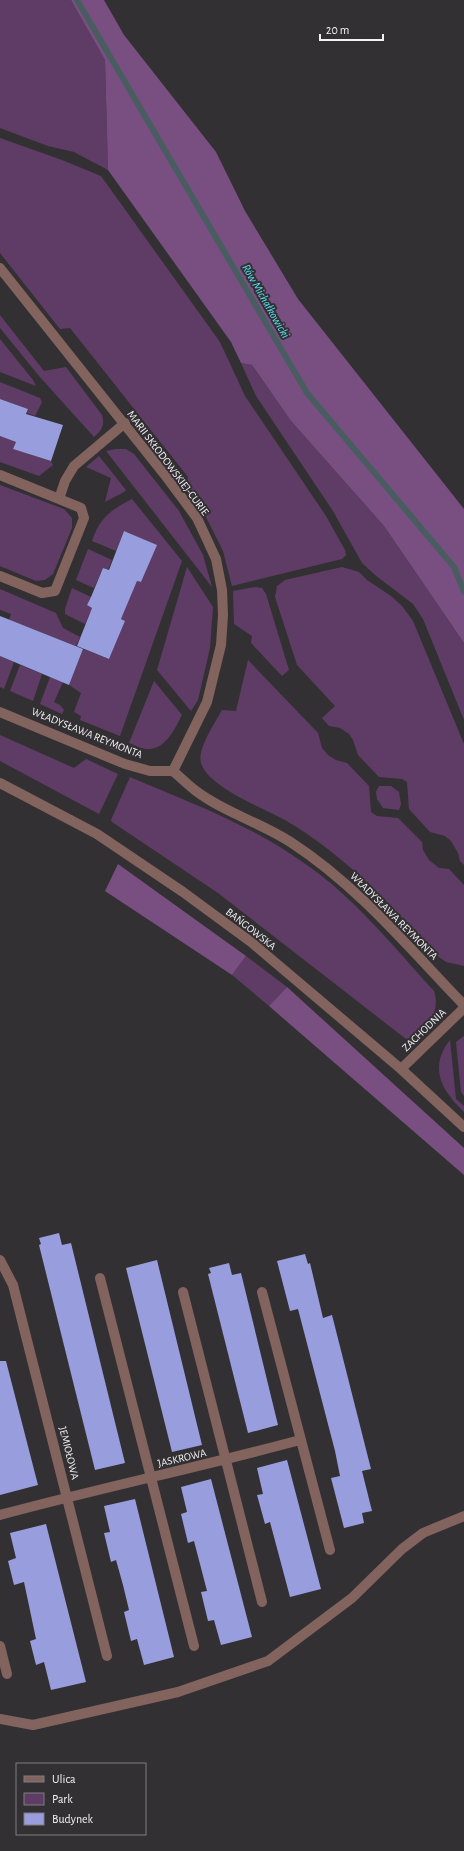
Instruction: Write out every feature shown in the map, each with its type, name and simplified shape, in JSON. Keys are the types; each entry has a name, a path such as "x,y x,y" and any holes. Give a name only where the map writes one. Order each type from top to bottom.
{"street":[{"name":"MARII SKŁODOWSKIEJ-CURIE","path":"0,268 125,423 197,518 216,559 222,590 224,614 221,645 207,702 173,771"},
{"path":"59,498 65,481 74,466 125,423"},
{"path":"0,476 59,498 81,508 84,518 55,591 42,593 0,576"},
{"name":"WŁADYSŁAWA REYMONTA","path":"0,712 125,764 150,771 173,771 195,791 292,843 333,874 366,903 464,1007"},
{"name":"BAŃGOWSKA","path":"0,783 97,834 183,892 251,942 401,1069 464,1127"},
{"name":"ZACHODNIA","path":"401,1069 464,1007"},
{"name":"JEMIOŁOWA","path":"0,1260 13,1285 68,1496 107,1656"},
{"path":"100,1278 194,1646"},
{"path":"183,1292 262,1602"},
{"path":"262,1292 330,1550"},
{"name":"JASKROWA","path":"0,1515 68,1496 227,1460 300,1440"},
{"path":"0,1719 33,1725 178,1692 268,1661 352,1598 402,1549 423,1533 464,1516"},
{"path":"0,1646 7,1674"}],"green space":[{"path":"0,0 71,0 105,60 108,170 74,152 48,146 0,128"},
{"path":"0,138 62,160 101,176 220,342 245,396 326,516 345,550 346,555 342,559 232,586 223,551 207,519 187,487 188,477 70,328 60,329 0,253"},
{"path":"0,315 44,371 66,367 102,415 102,427 94,437 39,376 0,328"},
{"path":"0,339 33,380 36,386 0,372"},
{"path":"241,363 252,365 291,421 384,526 464,643 464,720 423,619 413,604 375,575 362,563 333,511 256,396"},
{"path":"0,382 40,398 42,402 35,416 27,413 28,409 0,399"},
{"path":"0,436 16,442 13,449 51,461 53,465 39,476 0,462"},
{"path":"126,449 134,454 179,511 203,555 212,587 106,451"},
{"path":"99,456 126,490 105,502 111,478 86,467"},
{"path":"0,485 64,509 72,518 72,528 53,574 45,580 36,581 0,566"},
{"path":"132,499 182,561 120,736 80,720 81,716 74,712 81,693 69,685 83,649 109,659 125,621 121,619 137,581 141,582 156,545 124,531 116,551 92,541 99,526 107,515"},
{"path":"88,549 112,560 108,570 103,568 94,588 76,580"},
{"path":"187,567 213,607 210,648 198,700 191,711 157,670"},
{"path":"342,567 359,572 367,580 391,596 402,606 413,621 464,744 464,865 460,861 458,853 451,841 445,836 430,832 409,809 407,782 402,779 379,777 358,755 353,740 349,734 340,728 329,726 322,718 335,706 297,665 275,597 277,586 285,580"},
{"path":"255,587 262,588 266,594 289,670 282,676 251,643 252,636 234,624 233,591"},
{"path":"72,588 91,597 87,605 92,608 85,624 65,614 65,609"},
{"path":"0,589 56,613 63,628 80,637 76,646 9,620 11,614 0,610"},
{"path":"0,656 14,662 4,689 0,687"},
{"path":"248,660 318,733 322,748 328,755 336,760 347,763 369,786 371,812 377,816 398,818 422,842 423,850 429,860 439,868 449,869 464,885 464,966 446,962 439,957 367,882 328,849 285,820 237,796 214,780 206,772 201,763 200,757 204,744 222,710 236,711"},
{"path":"20,665 42,674 33,701 10,691"},
{"path":"50,677 63,682 54,702 60,705 64,710 62,714 40,704"},
{"path":"154,681 182,715 173,732 165,742 160,746 145,749 129,743"},
{"path":"69,724 121,747 119,752 68,730"},
{"path":"0,735 74,768 86,759 118,774 99,814 0,761"},
{"path":"130,777 197,805 263,837 304,863 340,891 388,940 434,991 436,1006 434,1014 426,1027 414,1037 406,1039 218,893 112,822 111,820"},
{"path":"379,786 391,786 399,792 401,804 399,810 383,808 377,799 376,792"},
{"path":"246,956 287,987 269,1006 232,975"},
{"path":"464,1036 464,1096 461,1092 456,1042"},
{"path":"450,1040 456,1099 464,1106 464,1112 449,1096 440,1079 440,1060 443,1050"}],"shaded area":[{"path":"71,0 104,0 124,35 216,152 245,211 298,299 464,509 464,643 384,526 291,421 252,365 241,363 231,342 108,170 105,60"},
{"path":"118,864 246,956 232,975 105,891"},
{"path":"287,987 464,1148 464,1175 269,1006"}],"building":[{"path":"0,399 28,409 26,414 63,425 51,461 13,449 16,442 0,436"},
{"path":"124,531 157,545 141,582 137,581 121,619 125,621 109,659 77,646 92,608 87,605 103,568 109,570"},
{"path":"0,616 83,649 69,685 0,656"},
{"path":"59,1233 62,1245 71,1243 125,1463 95,1470 39,1245 41,1244 39,1238"},
{"path":"305,1254 308,1264 310,1263 323,1318 332,1315 371,1469 362,1471 372,1511 362,1513 364,1523 344,1528 331,1478 340,1476 335,1451 298,1309 290,1311 277,1261"},
{"path":"157,1260 202,1445 172,1452 126,1268"},
{"path":"229,1263 232,1275 241,1273 278,1425 248,1433 208,1274 211,1273 209,1268"},
{"path":"0,1361 6,1361 38,1485 0,1495"},
{"path":"287,1460 321,1589 290,1597 270,1522 265,1524 257,1495 263,1494 257,1468"},
{"path":"211,1479 252,1637 221,1645 214,1620 208,1621 201,1592 207,1591 194,1541 188,1543 181,1514 187,1512 181,1487"},
{"path":"135,1499 174,1657 144,1665 137,1639 131,1641 124,1612 129,1610 123,1585 116,1560 111,1562 104,1533 110,1532 104,1506"},
{"path":"46,1524 86,1682 51,1690 44,1662 36,1665 30,1641 36,1639 24,1582 14,1585 8,1561 16,1558 10,1533"}],"waterway":[{"name":"Rów Michałkowicki","path":"77,0 307,393 454,567 464,592"}]}
